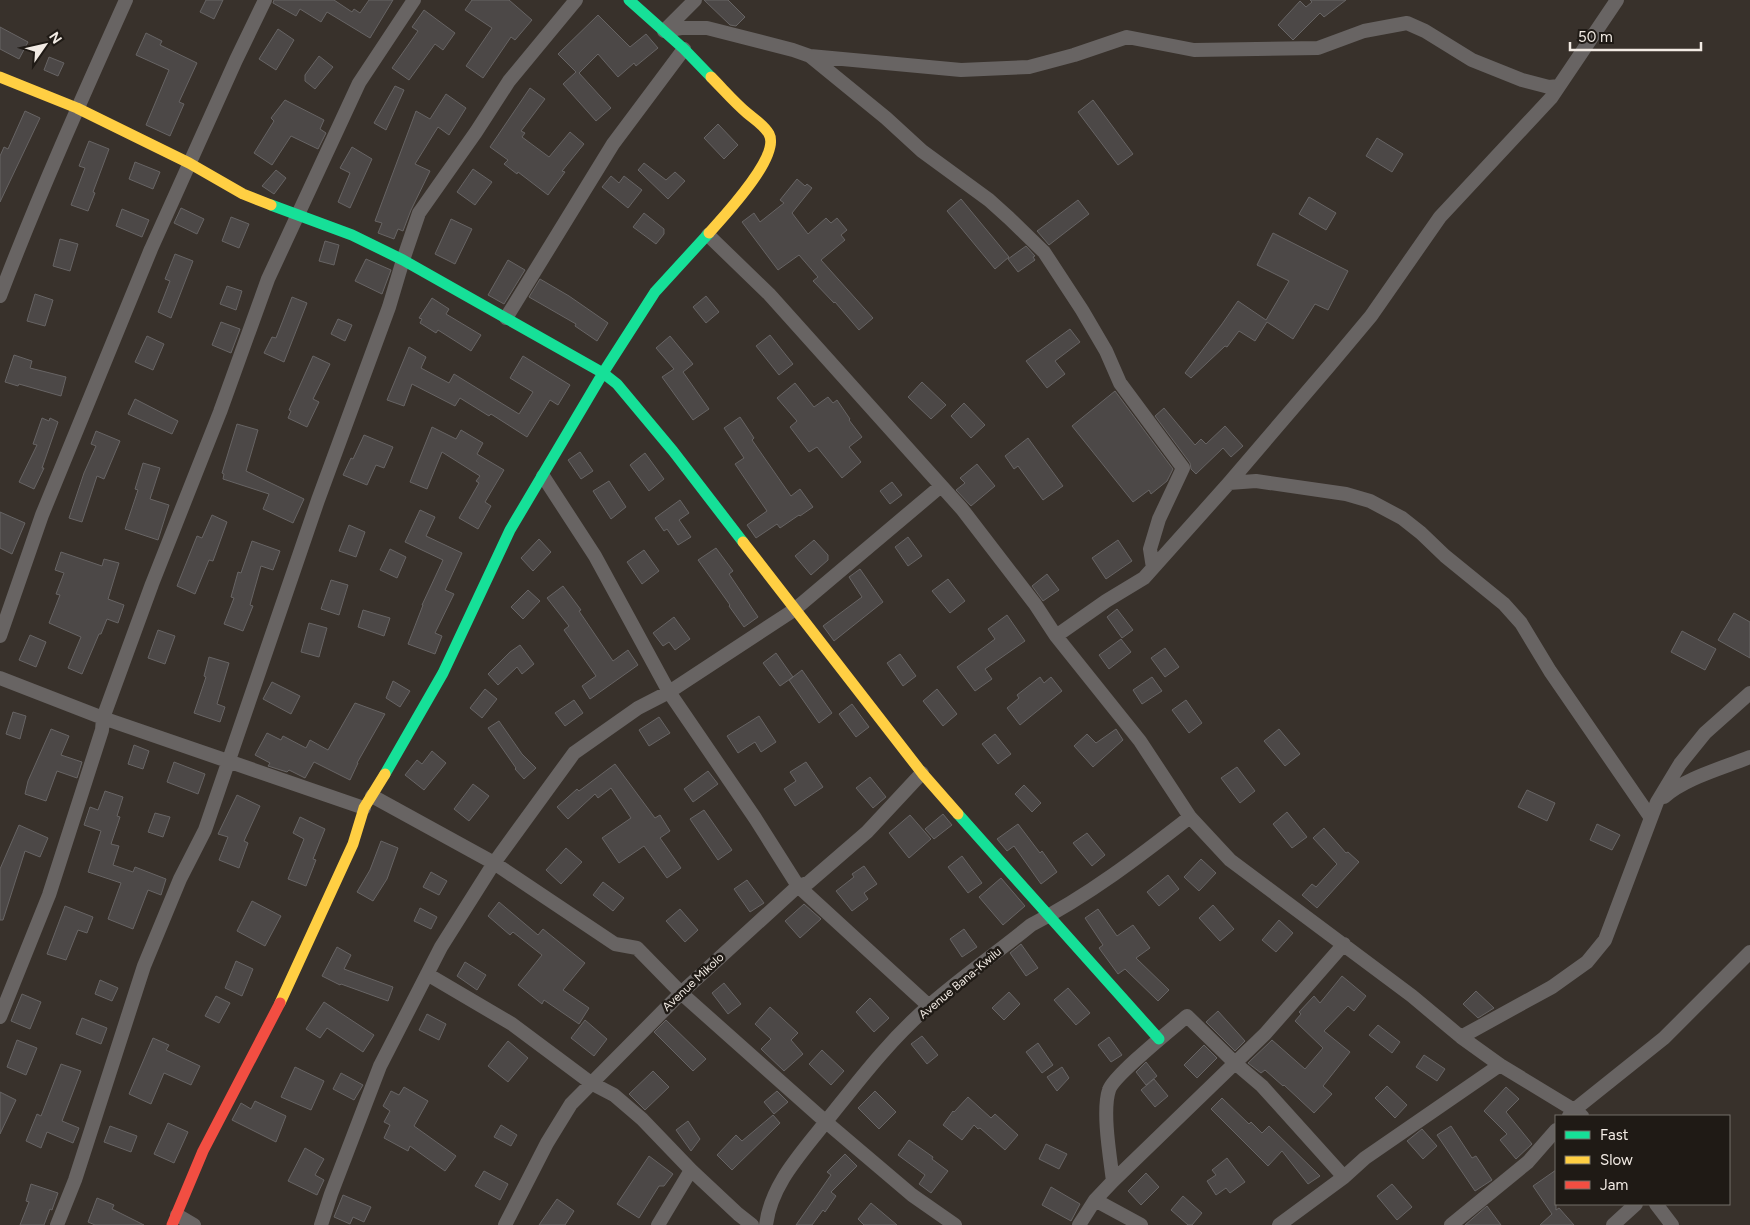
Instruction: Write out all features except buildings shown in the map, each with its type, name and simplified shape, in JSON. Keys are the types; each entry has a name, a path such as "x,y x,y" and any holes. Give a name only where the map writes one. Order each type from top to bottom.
{"street":[{"path":"0,296 77,108 126,0"},
{"path":"0,636 52,489 151,249 265,0"},
{"path":"0,1017 49,895 102,730 103,718 152,584 220,412 268,279 358,83 414,0"},
{"path":"57,1225 75,1180 144,966 180,879 205,830 318,500 389,307 419,213 509,81 576,0"},
{"path":"194,1225 174,1220 203,1151 274,1018 353,844 364,808 443,673 510,530 603,374 655,292 708,235 754,180 772,147 770,136 762,125 629,0"},
{"path":"664,31 695,0"},
{"path":"1056,636 1106,601 1144,578 1229,483 1371,316 1440,217 1551,98 1617,0"},
{"path":"664,31 681,28 707,28 810,56 961,70 1029,67 1074,55 1127,37 1194,50 1318,48 1364,31 1407,23 1425,31 1472,60 1522,80 1548,87 1559,86"},
{"path":"506,318 613,144 684,50"},
{"path":"810,56 886,118 922,151 989,200 1044,252 1106,351 1120,383 1183,468 1159,519 1150,549 1152,568"},
{"path":"0,77 77,108 189,163 243,194 297,216 352,235 403,260 603,374 617,384 673,451 794,610 922,773 1159,1039"},
{"path":"708,235 769,294 962,509 1035,604 1056,636 1140,741 1190,817 1230,860 1344,944 1412,996 1461,1037 1500,1065 1575,1114 1664,1038 1750,952"},
{"path":"543,476 595,556 668,692 755,818 798,886 929,1006"},
{"path":"1229,483 1256,481 1346,494 1370,501 1402,518 1415,528 1445,556 1504,604 1521,624 1556,679 1651,818"},
{"path":"321,1225 380,1066 441,947 494,863 574,753 638,708 668,692 794,610 942,486"},
{"path":"0,678 103,718 364,808"},
{"path":"1461,1037 1552,986 1587,962 1605,940 1657,802 1680,764 1705,733 1750,693"},
{"path":"1657,802 1671,791 1703,775 1750,757"},
{"name":"Avenue Mikolo","path":"505,1225 547,1143 571,1104 681,993 798,886 808,883 868,832 922,773"},
{"path":"372,796 494,863 615,944 637,948 681,993 826,1122 912,1195 955,1225"},
{"name":"Avenue Bana-Kwilu","path":"766,1225 767,1215 774,1197 789,1168 872,1062 929,1006 1031,925 1049,916 1128,865 1190,817"},
{"path":"1079,1225 1095,1200 1112,1181 1265,1034 1344,944"},
{"path":"427,974 512,1024 591,1083 614,1095 642,1120 691,1170 752,1225"},
{"path":"1112,1181 1106,1103 1109,1087 1159,1039 1187,1016 1235,1063 1262,1086 1344,1177"},
{"path":"1278,1225 1344,1177 1365,1158 1500,1065"},
{"path":"1451,1225 1528,1162 1555,1131"},
{"path":"658,1225 691,1170"},
{"path":"1095,1200 1141,1225"},
{"path":"1612,1225 1635,1205"},
{"path":"1657,1205 1672,1225"}],"traffic: fast":[{"path":"629,0 684,49 711,77"},
{"path":"271,205 352,235 403,260 603,373 617,384 673,451 743,542"},
{"path":"385,774 443,673 510,530 603,373 655,292 709,233"},
{"path":"958,814 1159,1039"}],"traffic: slow":[{"path":"0,77 77,108 189,163 243,194 271,205"},
{"path":"709,233 738,200 759,171 767,156 770,144 769,134 764,128 711,77"},
{"path":"743,542 922,773 958,814"},
{"path":"280,1003 353,844 364,808 385,774"}],"traffic: jam":[{"path":"172,1225 203,1151 280,1003"}]}
